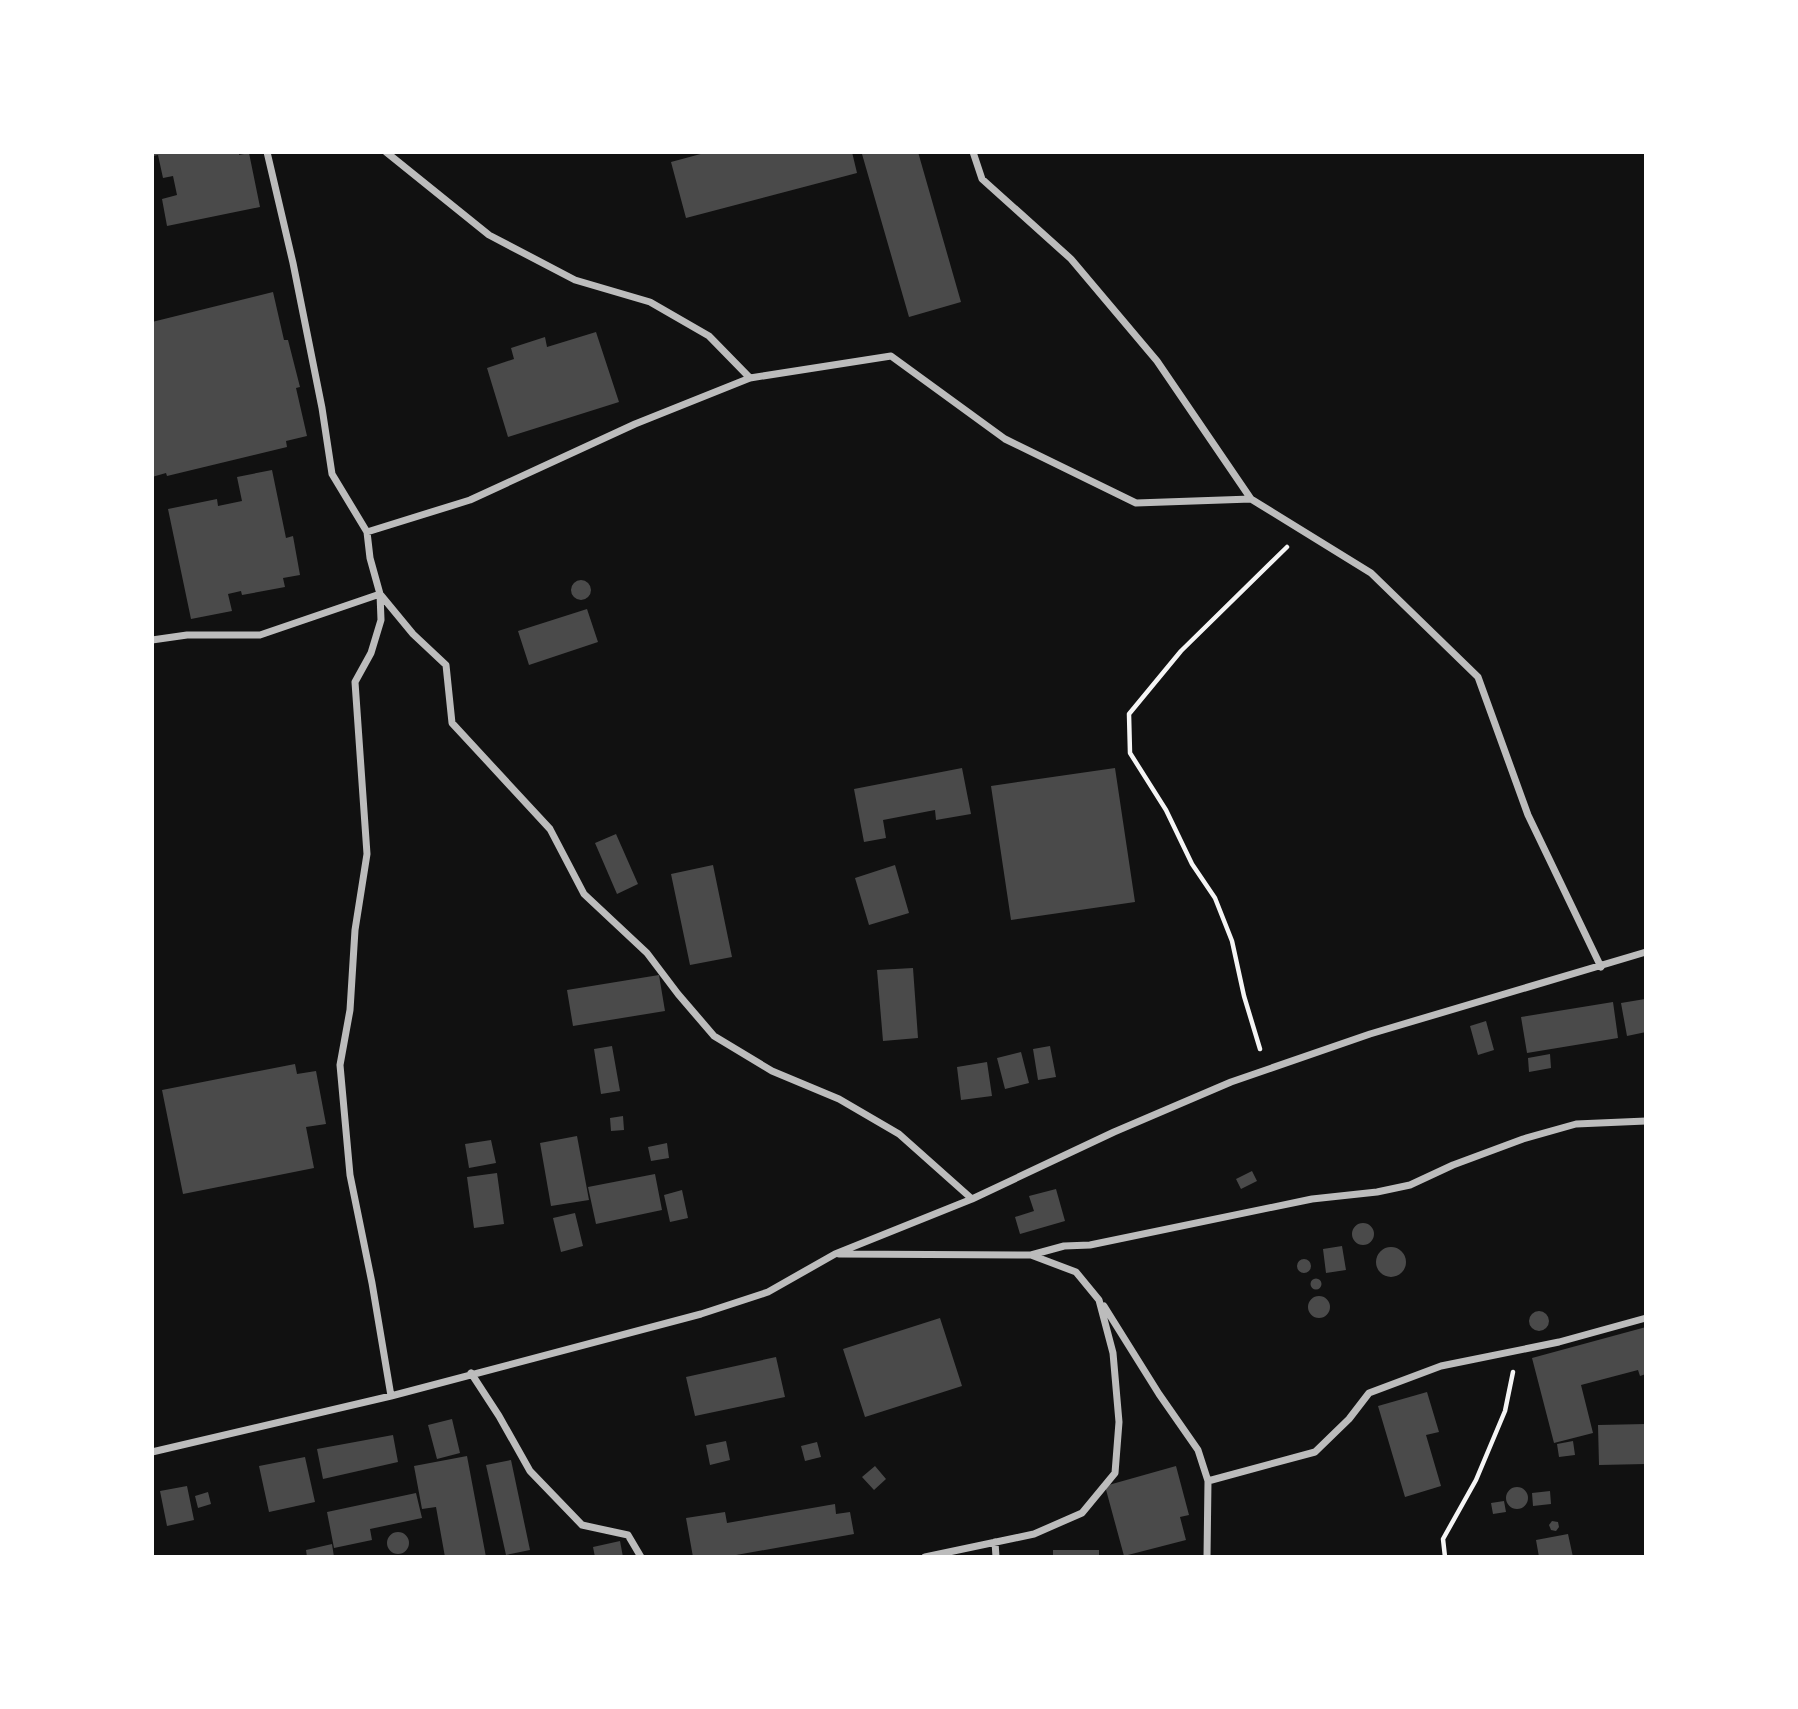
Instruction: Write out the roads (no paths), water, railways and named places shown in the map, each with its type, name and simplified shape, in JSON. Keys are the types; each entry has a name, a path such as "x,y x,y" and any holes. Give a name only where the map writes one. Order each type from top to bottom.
{"street":[{"path":"267,152 293,263 322,408 332,474 367,532 370,558 380,594 381,620 371,653 355,682 367,854 355,930 349,1010 340,1065 350,1174 391,1396"},
{"path":"386,152 489,235 575,280 650,302 709,337 750,378"},
{"path":"974,152 982,179 1071,259 1157,361 1251,499 1371,573 1478,677 1528,815 1601,967"},
{"path":"367,532 470,500 635,424 750,378 891,356 1005,439 1136,503 1251,499"},
{"path":"152,640 187,635 260,635 380,594"},
{"path":"380,594 413,634 446,665 452,723 550,829 584,894 647,953 714,1035 772,1070 839,1099 899,1134 972,1199"},
{"path":"152,1452 391,1396 701,1314 768,1292 835,1254 972,1199 1114,1132 1231,1082 1370,1034 1646,952"},
{"path":"835,1254 1031,1255 1064,1246 1090,1245 1312,1199 1377,1192 1410,1185 1453,1165 1523,1139 1576,1124 1646,1121"},
{"path":"1031,1255 1076,1272 1100,1300 1198,1450 1208,1481 1207,1557"},
{"path":"925,1557 1034,1534 1082,1513 1115,1473 1119,1422 1113,1353 1100,1300"},
{"path":"1208,1481 1315,1452 1349,1419 1369,1393 1441,1366 1646,1318"},
{"path":"471,1373 530,1471 582,1525 628,1535 641,1557"},
{"path":"995,1542 996,1557"}]}
